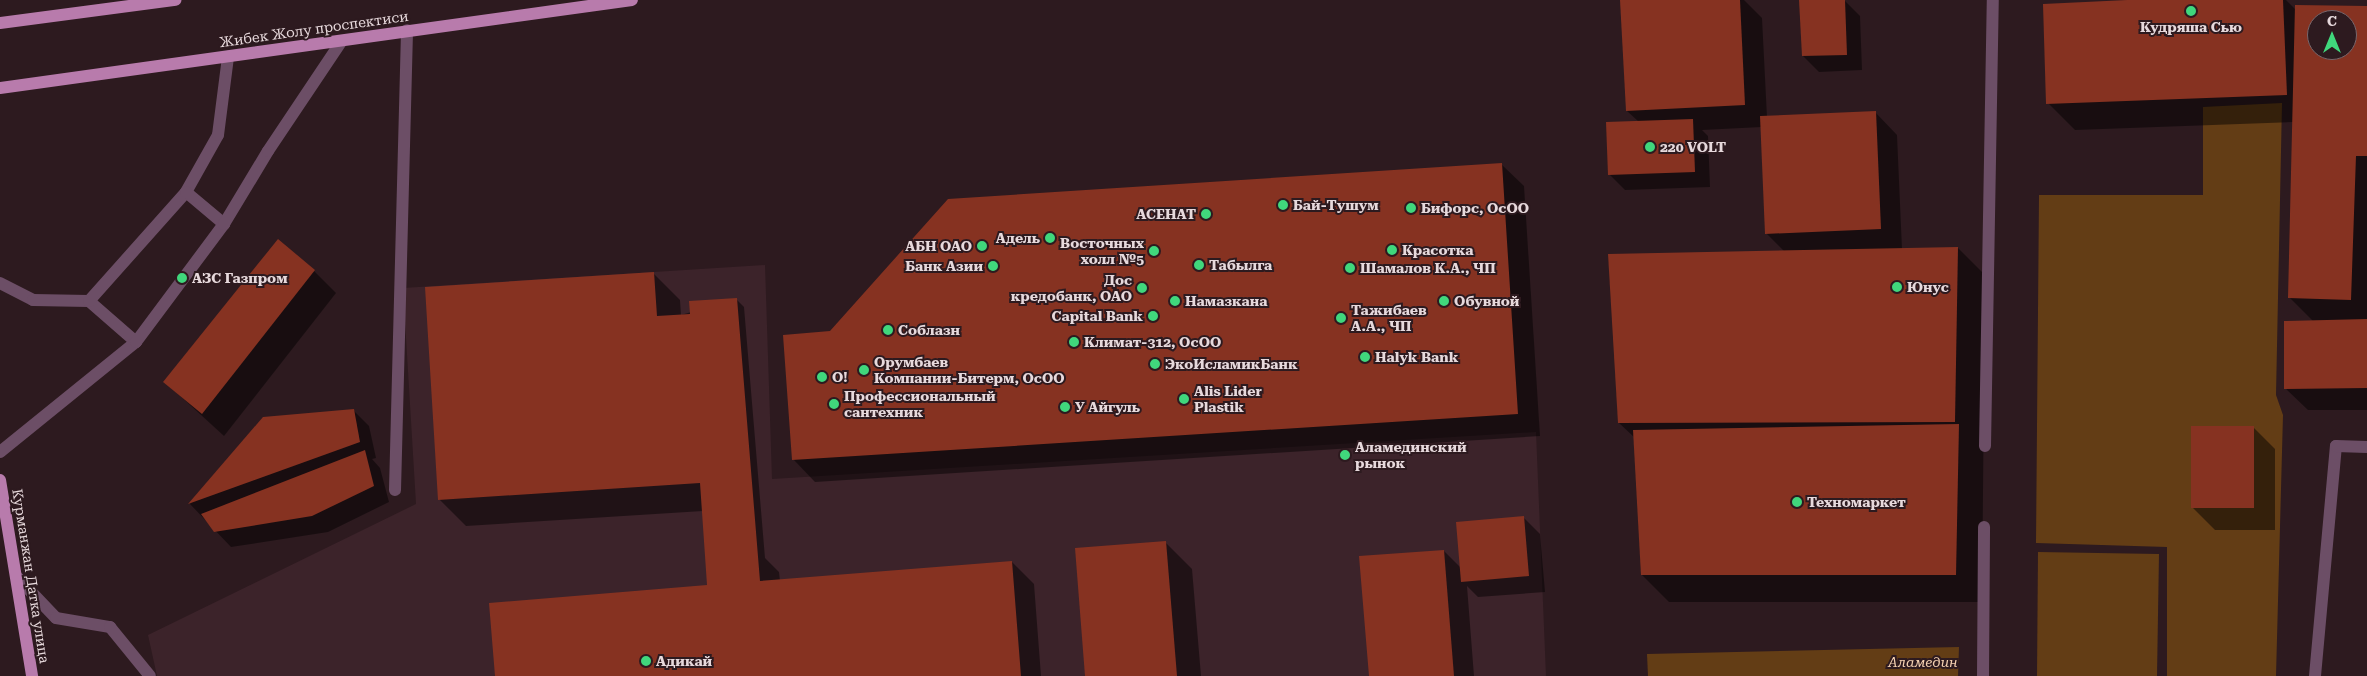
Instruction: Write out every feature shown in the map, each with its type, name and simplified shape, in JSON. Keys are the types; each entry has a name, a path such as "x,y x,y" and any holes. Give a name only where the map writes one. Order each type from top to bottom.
{"main road":[{"path":"0,23 175,0"},
{"name":"Жибек Жолу проспектиси","path":"0,88 632,0"},
{"name":"Курманжан Датка улица","path":"0,480 32,676"}],"lane":[{"path":"1985,446 1993,0"},
{"path":"395,490 407,30"},
{"path":"0,452 136,342 224,224 268,151 341,42"},
{"path":"89,301 186,192 218,135 228,57"},
{"path":"186,192 224,224"},
{"path":"0,283 7,290 33,300 89,301 136,342"},
{"path":"2315,676 2336,446 2367,447"},
{"path":"1983,676 1984,527"},
{"path":"16,576 56,618 110,628 150,676"}],"shaded area":[{"name":"Аламединский рынок","path":"765,265 772,479 1536,432 1546,676 157,676 148,635 416,504 403,288"}],"green space":[{"path":"2282,103 2276,395 2283,415 2276,676 2167,676 2167,547 2036,543 2039,195 2203,195 2203,107"},
{"path":"2038,552 2159,554 2157,676 2037,676"},
{"name":"Аламедин","path":"1959,647 1958,676 1648,676 1647,654"}],"building":[{"path":"1620,0 1740,0 1745,105 1626,111"},
{"path":"1799,0 1845,0 1847,55 1802,56"},
{"path":"2127,0 2283,0 2287,95 2046,104 2043,4"},
{"path":"2295,5 2367,6 2367,156 2356,156 2351,300 2288,298"},
{"path":"1876,111 1881,229 1765,234 1760,116"},
{"name":"220 VOLT","path":"1693,119 1695,172 1608,175 1606,122"},
{"name":"Табылга","path":"1502,163 1518,414 792,460 783,335 830,331 948,199"},
{"path":"278,239 315,270 202,414 163,382"},
{"path":"1958,247 1955,422 1618,423 1608,254"},
{"path":"654,272 657,316 690,314 689,301 737,298 760,581 1012,561 1021,676 495,676 489,603 707,585 700,483 438,500 425,287"},
{"path":"2367,319 2367,388 2284,389 2284,321"},
{"path":"354,409 360,442 188,504 263,417"},
{"name":"Техномаркет","path":"1959,424 1956,575 1641,575 1633,430"},
{"path":"2191,426 2254,426 2254,508 2191,508"},
{"path":"365,450 374,486 312,516 214,532 201,514"},
{"path":"1524,516 1529,576 1461,582 1456,522"},
{"path":"1166,541 1177,676 1085,676 1075,548"},
{"path":"1444,550 1454,676 1369,676 1359,556"}],"place":[{"name":"Кудряша Сью","path":"2191,11"},
{"name":"220 VOLT","path":"1650,147"},
{"name":"Бай-Тушум","path":"1283,205"},
{"name":"Бифорс, ОсОО","path":"1411,208"},
{"name":"АСЕНАТ","path":"1206,214"},
{"name":"Адель","path":"1050,238"},
{"name":"АБН ОАО","path":"982,246"},
{"name":"Красотка","path":"1392,250"},
{"name":"Восточных холл №5","path":"1154,251"},
{"name":"Табылга","path":"1199,265"},
{"name":"Банк Азии","path":"993,266"},
{"name":"Шамалов К.А., ЧП","path":"1350,268"},
{"name":"АЗС Газпром","path":"182,278"},
{"name":"Юнус","path":"1897,287"},
{"name":"Дос кредобанк, ОАО","path":"1142,288"},
{"name":"Намазкана","path":"1175,301"},
{"name":"Обувной","path":"1444,301"},
{"name":"Capital Bank","path":"1153,316"},
{"name":"Тажибаев А.А., ЧП","path":"1341,318"},
{"name":"Соблазн","path":"888,330"},
{"name":"Климат-312, ОсОО","path":"1074,342"},
{"name":"Halyk Bank","path":"1365,357"},
{"name":"ЭкоИсламикБанк","path":"1155,364"},
{"name":"Орумбаев Компании-Битерм, ОсОО","path":"864,370"},
{"name":"О!","path":"822,377"},
{"name":"Alis Lider Plastik","path":"1184,399"},
{"name":"Профессиональный сантехник","path":"834,404"},
{"name":"У Айгуль","path":"1065,407"},
{"name":"Аламединский рынок","path":"1345,455"},
{"name":"Техномаркет","path":"1797,502"},
{"name":"Адикай","path":"646,661"}]}
